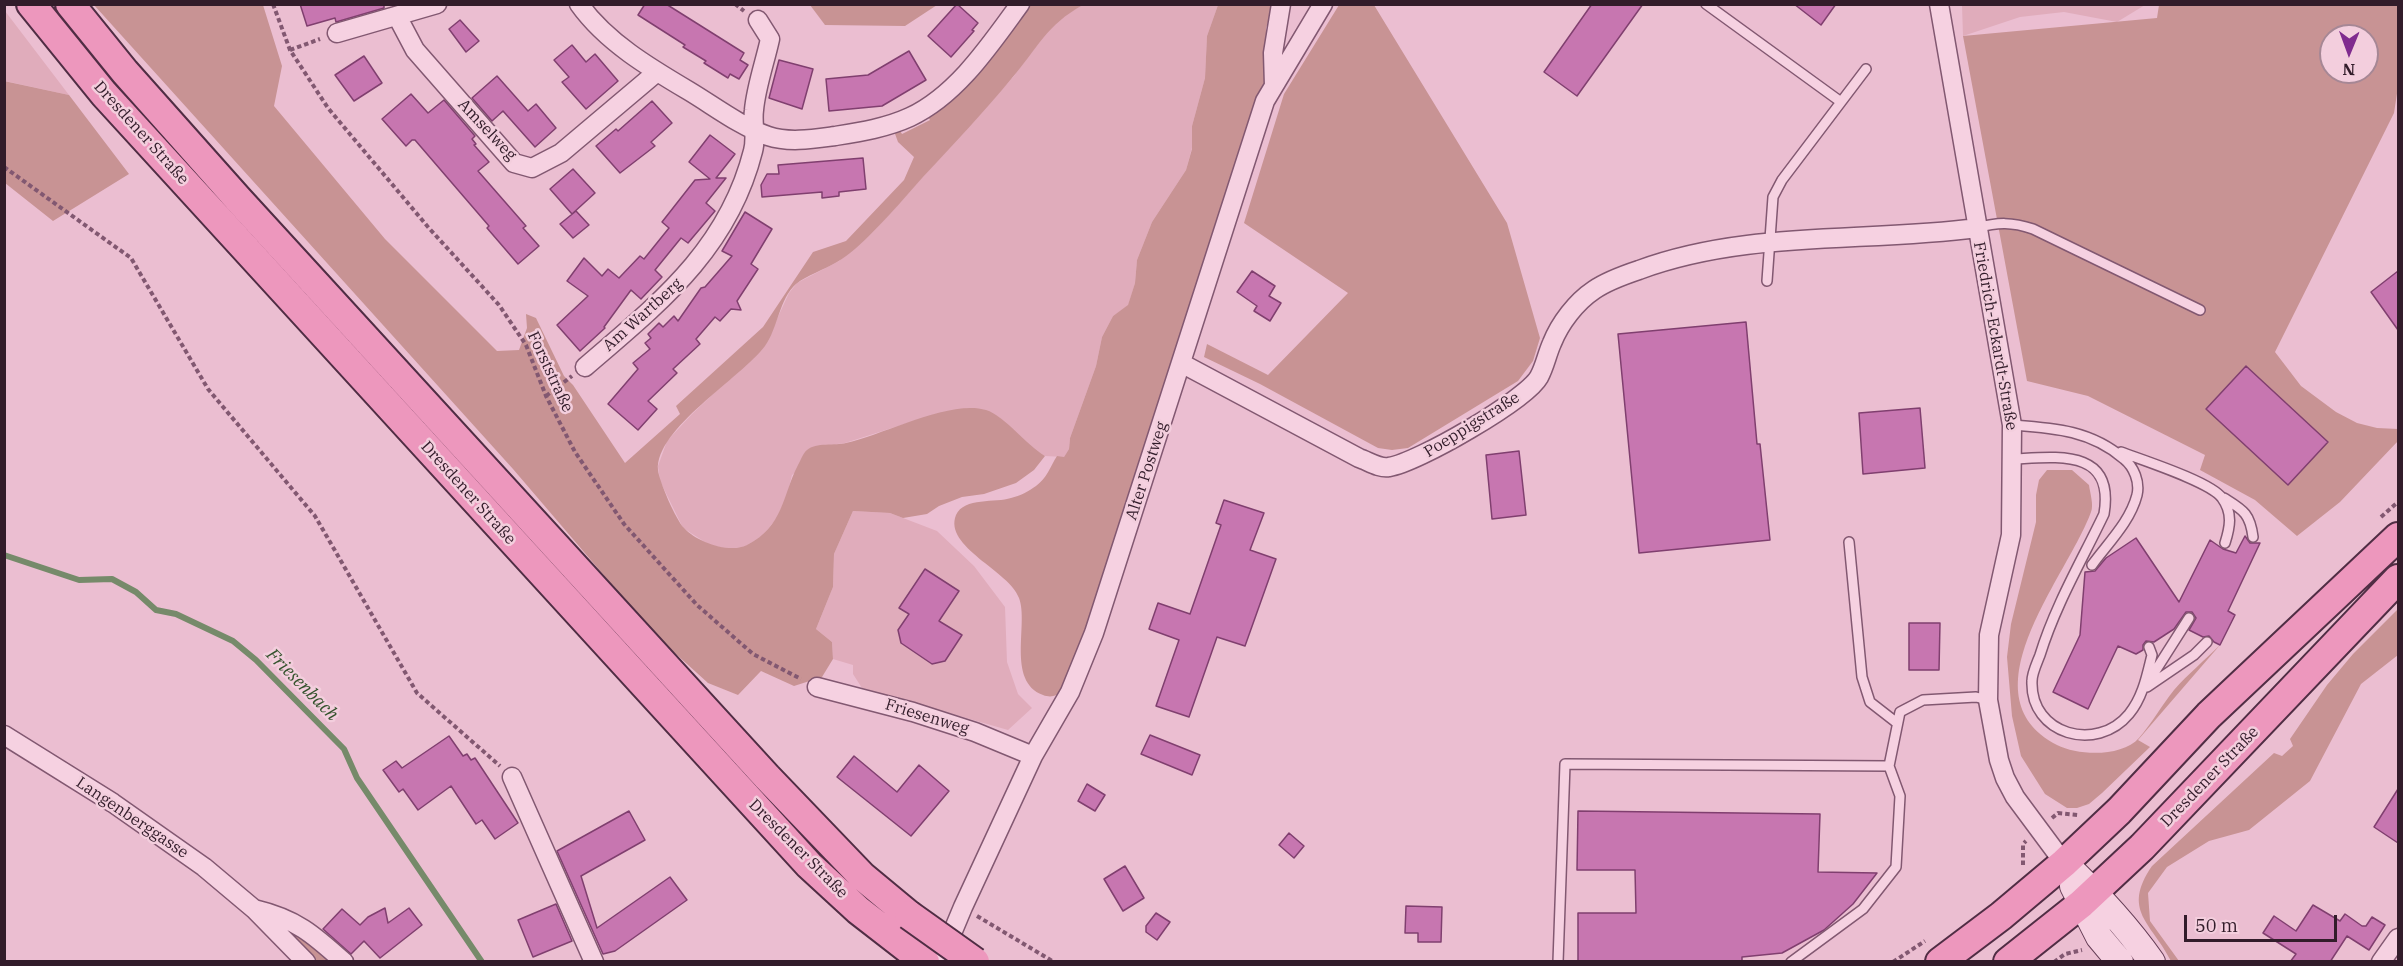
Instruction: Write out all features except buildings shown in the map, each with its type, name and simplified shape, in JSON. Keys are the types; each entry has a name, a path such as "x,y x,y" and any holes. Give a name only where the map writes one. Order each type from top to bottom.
{"main road":[{"name":"Dresdener Straße","path":"31,4 104,94 809,865 897,941 925,962"},
{"path":"70,4 125,72 238,199 767,777 862,876 909,915 975,962"},
{"path":"1940,962 1994,922 2064,863 2119,811 2209,715 2398,537"},
{"name":"Dresdener Straße","path":"2008,962 2088,898 2142,847 2398,579"},
{"path":"2064,863 2088,898 2100,938 2120,962"},
{"path":"2088,898 2127,927 2152,962"}],"street":[{"path":"337,33 437,4"},
{"path":"579,4 605,33 657,72 755,131 786,140 810,140 868,131 910,117 931,104 958,80 988,48 1020,4"},
{"path":"1274,86 1273,54 1281,4"},
{"name":"Alter Postweg","path":"940,962 952,931 1034,756 1070,692 1094,633 1265,100 1323,4"},
{"name":"Friedrich-Eckardt-Straße","path":"1939,4 2012,425 2011,536 1989,634 1989,700 1999,760 2005,778 2015,797 2064,863"},
{"name":"Amselweg","path":"397,16 415,50 514,163 532,168 561,153 657,72"},
{"name":"Am Wartberg","path":"585,367 660,303 694,267 720,227 741,188 756,140 754,108 770,39 758,20"},
{"name":"Poeppigstraße","path":"1181,363 1359,458 1386,468 1409,462 1438,448 1522,395 1539,378 1552,341 1567,315 1593,290 1618,278 1656,264 1710,249 1768,242 1934,234 1977,228"},
{"name":"Friesenweg","path":"817,687 913,712 975,732 1034,756"},
{"name":"Langenberggasse","path":"4,735 113,803 204,867 254,909 306,962"},
{"path":"512,777 594,962"},
{"name":"Langenberggasse","path":"254,909 281,915 311,933 344,962"},
{"path":"2381,962 2398,938"}],"lane":[{"path":"1706,4 1841,102"},
{"path":"1767,281 1773,197 1782,180 1866,69"},
{"path":"1977,228 1999,222 2033,229 2200,310"},
{"path":"2012,425 2061,429 2095,439 2113,449 2186,478 2222,496 2243,510 2251,522 2253,537"},
{"path":"2092,565 2127,519 2137,494 2136,475 2130,464 2113,449"},
{"path":"2013,459 2068,457 2089,465 2103,482 2107,498 2104,514 2046,635 2032,679 2033,702 2046,720 2059,730 2073,735 2105,732 2118,725 2130,713 2189,618"},
{"path":"2222,496 2231,523 2225,543"},
{"path":"1849,542 1863,677 1870,702 1897,723"},
{"path":"2143,690 2194,655 2207,642"},
{"path":"2143,690 2152,655 2149,648"},
{"path":"1791,962 1863,909 1896,867 1900,796 1889,766 1900,712 1923,700 1976,697 1989,700"},
{"path":"1558,962 1565,764 1889,766"}],"path":[{"name":"Forststraße","path":"273,4 290,50 328,108 428,227 499,305 526,345 546,396 575,452 624,524 697,605 753,654 817,687"},
{"path":"290,50 337,33"},
{"path":"4,167 131,258 208,389 315,516 417,693 512,777"},
{"path":"546,396 585,367"},
{"path":"963,907 1054,962"},
{"path":"2054,962 2065,954 2085,950"}],"shaded area":[{"path":"1962,4 2145,5 2117,22 2064,12 2020,17 1963,36"},
{"path":"94,5 263,5 282,66 274,106 385,239 497,351 519,350 527,328 526,314 536,318 564,376 573,385 625,463 680,414 676,406 763,327 813,252 846,241 904,180 914,157 898,142 894,131 899,129 902,134 930,120 926,113 1027,5 1083,5 1051,29 990,103 868,237 842,259 805,278 790,290 765,346 684,421 661,454 658,470 668,500 684,528 705,542 731,548 747,545 768,529 775,520 803,455 815,446 846,443 936,413 971,408 993,413 1045,456 1034,470 1016,483 984,494 962,497 939,506 927,514 903,518 890,513 853,511 834,554 833,587 816,629 832,642 833,659 822,677 794,686 761,671 738,695 708,683 655,635 513,469"},
{"path":"810,5 937,5 905,26 825,25"},
{"path":"1083,5 1218,5 1207,36 1205,78 1192,126 1192,148 1186,170 1152,222 1137,260 1135,283 1128,306 1113,316 1102,337 1096,366 1070,438 1069,449 1064,457 1045,456 1030,447 999,417 970,408 936,414 845,443 830,445 792,475 787,496 777,518 762,536 744,547 726,549 708,544 683,528 660,481 658,466 667,441 765,345 789,293 797,283 839,261 872,233 1014,76 1047,31 1064,15"},
{"path":"1218,5 1274,5 1266,28 1266,87 1105,588 1064,691 1054,696 1046,696 1032,688 1025,678 1022,665 1022,622 1019,598 1004,578 959,538 955,527 956,515 966,505 1018,496 1036,486 1048,472 1057,456 1064,457 1069,449 1070,438 1096,366 1102,337 1113,316 1128,305 1135,283 1137,260 1152,222 1186,170 1192,149 1192,126 1205,78 1207,36"},
{"path":"1339,5 1374,5 1507,223 1540,338 1533,361 1518,381 1408,448 1392,450 1378,448 1260,384 1204,357 1207,344 1268,375 1348,293 1244,223 1284,94"},
{"path":"2159,5 2398,5 2398,87 2394,113 2275,352 2301,386 2336,412 2357,423 2377,428 2398,429 2398,441 2340,502 2297,536 2255,500 2200,470 2205,455 2088,396 2027,381 1963,36 2157,18"},
{"path":"5,11 69,95 5,81"},
{"path":"4,81 69,95 129,174 53,221 5,183"},
{"path":"2047,470 2072,470 2089,485 2092,506 2079,538 2030,634 2020,666 2019,696 2030,723 2057,745 2066,749 2100,753 2122,749 2139,738 2174,690 2220,645 2138,740 2150,747 2089,804 2077,808 2067,808 2045,794 2021,756 2012,716 2007,657 2011,624 2036,522 2036,495 2039,480"},
{"path":"853,511 890,513 937,531 974,566 1005,607 1007,662 1018,694 1032,708 1008,730 862,688 853,674 853,665 833,659 832,642 816,629 833,587 834,554"},
{"path":"2398,609 2398,655 2361,684 2310,781 2249,830 2209,841 2167,867 2148,893 2150,921 2179,961 2171,961 2148,926 2139,906 2139,894 2143,881 2152,866 2274,753 2282,756 2293,746 2290,739 2327,685 2353,654"},
{"path":"273,918 336,961 315,961 273,922"}],"waterway":[{"name":"Friesenbach","path":"4,555 79,580 112,579 136,592 156,610 176,614 233,641 256,660 344,749 357,778 482,962"}]}
